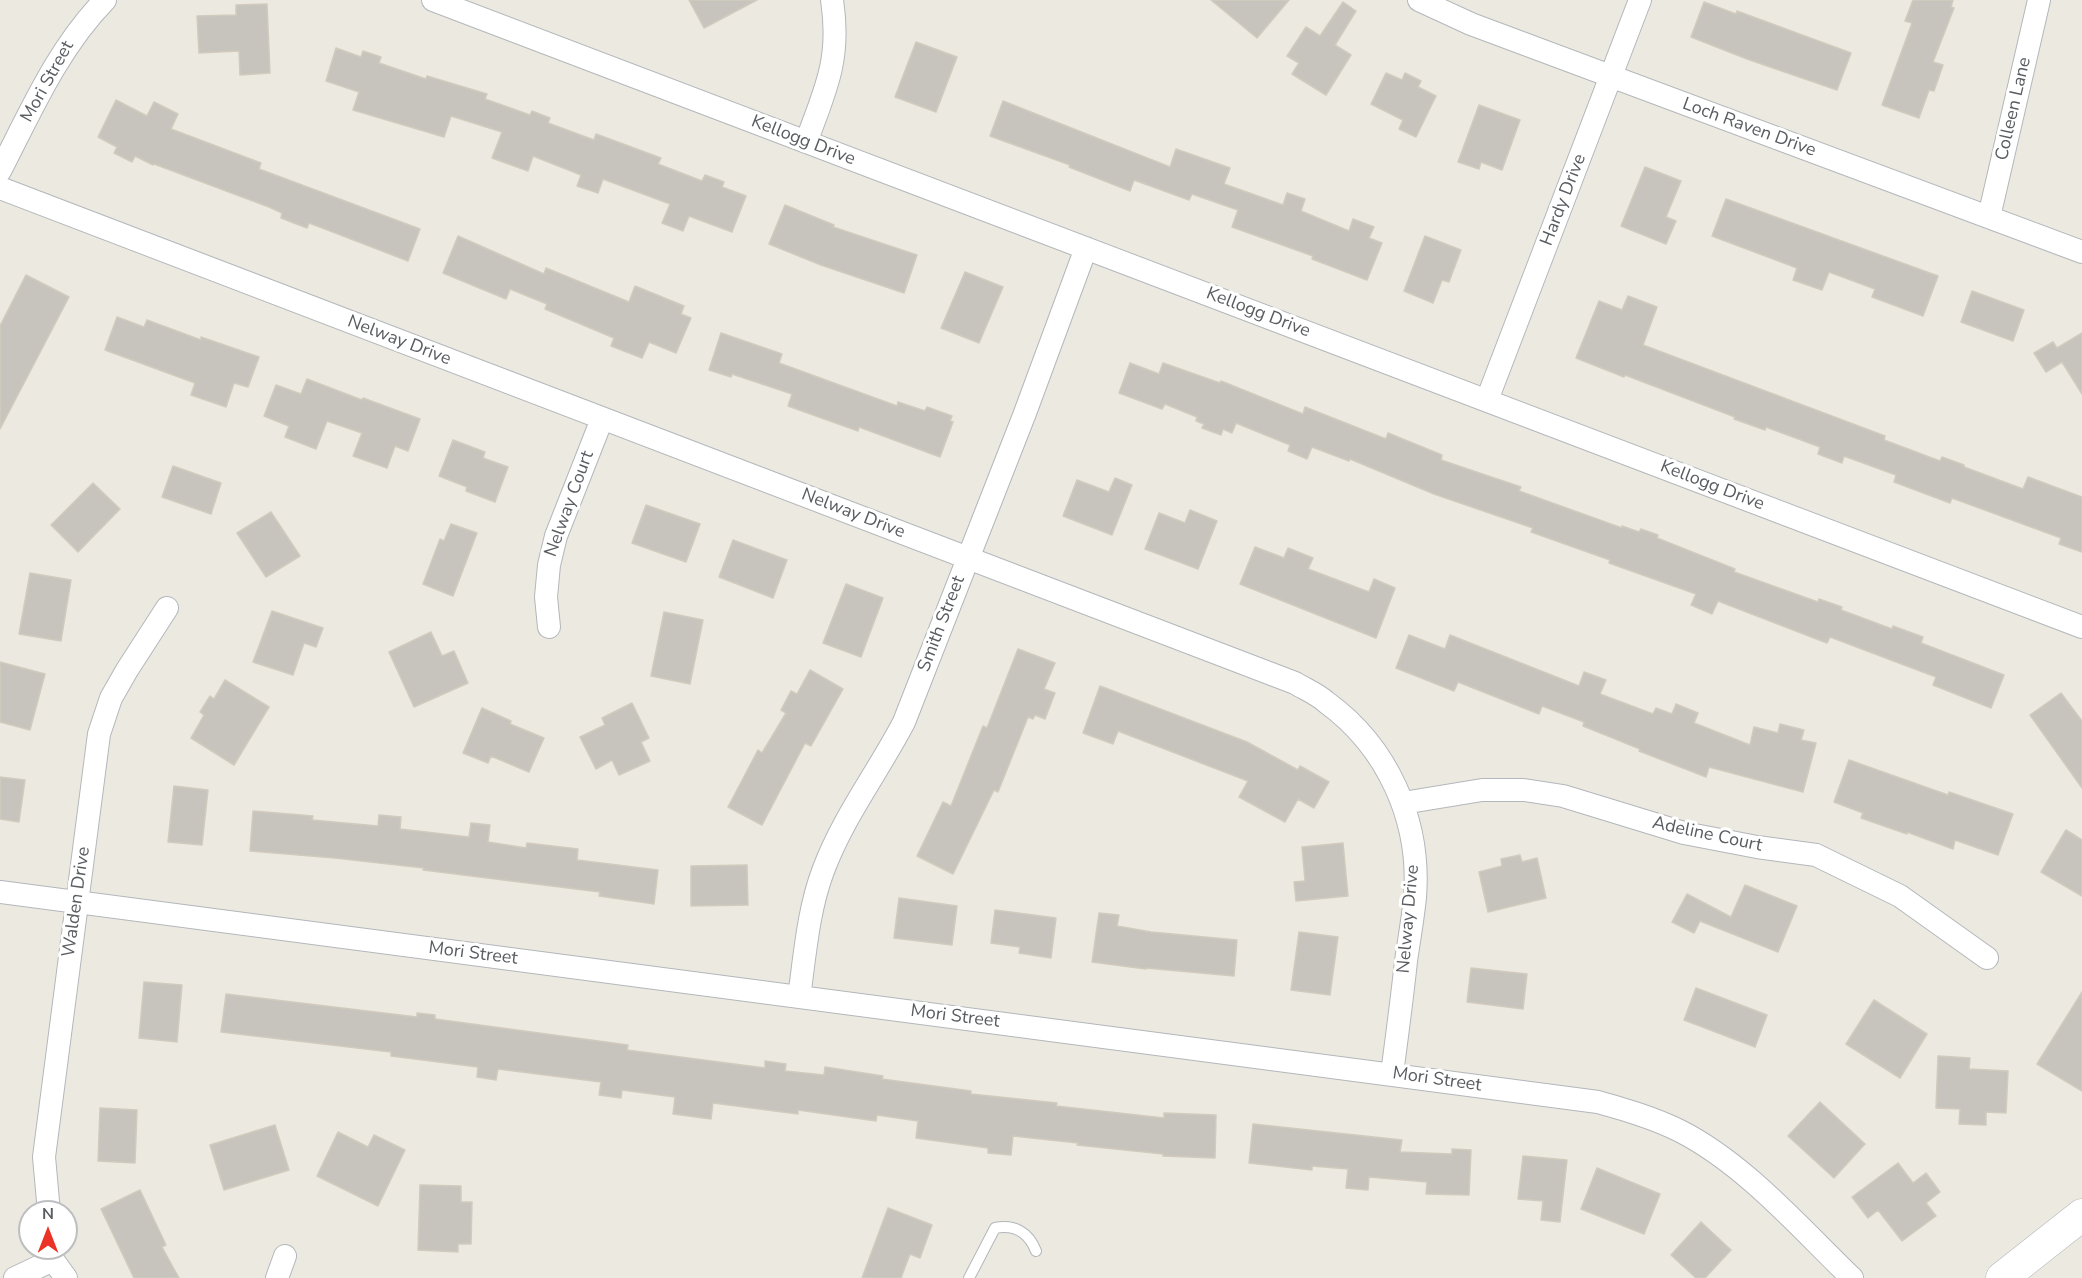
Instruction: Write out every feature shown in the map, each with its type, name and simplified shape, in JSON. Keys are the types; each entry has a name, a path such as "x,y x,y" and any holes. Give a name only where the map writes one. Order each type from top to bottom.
{"main road":[{"path":"2002,1278 2082,1215"}],"street":[{"name":"Mori Street","path":"0,171 60,56 85,20 105,0"},
{"name":"Kellogg Drive","path":"433,0 2082,627"},
{"path":"806,142 829,81 834,55 835,22 832,0"},
{"name":"Loch Raven Drive","path":"1419,0 1471,24 2082,252"},
{"name":"Hardy Drive","path":"1487,400 1640,0"},
{"name":"Colleen Lane","path":"1989,217 2039,0"},
{"name":"Nelway Drive","path":"0,188 1295,683 1325,700 1351,722 1373,748 1391,777 1408,817 1415,857 1415,896 1392,1074"},
{"name":"Smith Street","path":"800,997 810,918 823,872 843,826 887,755 904,722 1086,248"},
{"name":"Nelway Court","path":"549,627 546,597 551,555 556,536 602,419"},
{"name":"Walden Drive","path":"48,1200 44,1157 99,734 111,698 167,608"},
{"name":"Adeline Court","path":"1403,803 1482,790 1524,790 1563,796 1684,833 1757,847 1816,855 1900,897 1987,958"},
{"name":"Mori Street","path":"0,892 1598,1102 1640,1113 1681,1132 1719,1155 1743,1173 1852,1278"},
{"path":"276,1278 285,1256"},
{"path":"15,1278 57,1262"}],"lane":[{"path":"969,1278 995,1228 1007,1226 1017,1228 1031,1239 1036,1251"}],"building":[{"path":"689,0 757,0 704,28"},
{"path":"1211,0 1289,0 1257,38"},
{"path":"1913,0 1953,0 1951,7 1954,8 1933,62 1943,65 1934,91 1929,90 1919,118 1882,105 1912,23 1905,21"},
{"path":"1343,2 1356,11 1335,45 1351,55 1326,95 1292,74 1299,63 1287,56 1306,27 1320,36"},
{"path":"1704,2 1736,14 1737,11 1851,53 1837,90 1691,37"},
{"path":"267,4 270,73 240,75 239,51 199,53 197,16 236,15 236,5"},
{"path":"916,42 957,57 936,112 895,97"},
{"path":"336,48 361,57 363,51 381,57 379,63 426,79 427,76 487,94 485,99 530,115 532,111 550,118 548,123 594,140 596,134 661,158 658,164 702,181 705,175 724,182 722,187 746,196 732,232 689,216 683,231 662,223 670,204 603,179 598,193 577,186 581,175 533,156 528,171 492,158 502,132 451,116 444,137 353,110 359,92 326,81"},
{"path":"1386,73 1402,80 1405,73 1421,81 1418,87 1436,96 1416,137 1399,129 1403,120 1371,104"},
{"path":"116,100 147,116 154,102 178,114 171,129 261,163 259,169 420,229 408,261 309,223 307,228 281,218 282,213 269,207 153,165 135,156 132,162 114,153 117,147 98,137"},
{"path":"1003,101 1170,167 1176,149 1230,168 1224,184 1283,205 1287,193 1305,199 1301,211 1349,231 1353,219 1374,227 1369,238 1382,243 1367,280 1312,259 1313,256 1232,227 1238,210 1192,194 1189,200 1134,180 1130,191 1069,167 1070,165 990,136"},
{"path":"1479,105 1520,120 1502,170 1481,162 1479,169 1458,162"},
{"path":"1645,167 1681,181 1666,217 1676,221 1666,244 1621,226"},
{"path":"1726,199 1938,276 1923,316 1872,297 1875,289 1829,272 1822,290 1793,280 1797,268 1712,236"},
{"path":"785,205 834,225 833,227 917,255 904,293 821,265 769,244"},
{"path":"458,236 544,274 546,268 629,302 635,286 684,306 681,314 691,318 676,353 649,342 642,358 611,346 614,338 545,309 547,304 510,289 506,299 443,273"},
{"path":"1425,236 1461,250 1449,282 1442,280 1433,303 1404,291"},
{"path":"965,272 1003,287 979,343 941,328"},
{"path":"26,275 69,297 0,429 0,326"},
{"path":"1972,291 2024,310 2013,341 1961,322"},
{"path":"1628,296 1657,307 1643,345 1885,436 1884,440 1940,461 1942,457 2023,489 2028,477 2082,497 2082,552 2059,544 2061,538 1952,498 1950,503 1894,482 1896,475 1844,456 1842,463 1818,454 1820,447 1766,427 1765,430 1734,419 1735,417 1576,358 1599,301 1622,310"},
{"path":"117,317 144,327 147,320 201,340 201,337 259,357 248,387 234,383 226,407 191,395 195,383 105,350"},
{"path":"721,333 782,354 779,363 897,406 898,402 925,411 927,407 952,416 950,421 953,422 940,457 859,427 858,431 788,406 792,394 732,374 731,377 709,370"},
{"path":"2082,333 2082,394 2062,362 2046,372 2034,353 2053,342 2057,348"},
{"path":"1130,363 1159,374 1163,363 1220,383 1221,381 1303,414 1305,407 1386,439 1388,433 1442,455 1441,460 1521,487 1519,491 1622,528 1622,526 1639,532 1641,529 1658,535 1657,538 1735,569 1734,572 1818,602 1819,599 1842,607 1841,610 1892,629 1893,626 1923,637 1921,643 2004,675 1991,708 1933,685 1936,677 1830,637 1827,643 1718,601 1712,614 1691,605 1696,594 1609,563 1610,560 1531,532 1533,528 1434,494 1350,459 1349,461 1312,447 1307,459 1288,451 1290,445 1236,423 1232,433 1223,429 1221,435 1202,428 1204,424 1196,421 1197,417 1165,404 1162,409 1119,393"},
{"path":"307,379 420,419 408,451 395,446 387,468 353,456 362,433 327,421 316,449 285,437 289,426 264,416 276,385 301,394"},
{"path":"453,440 485,452 483,458 508,467 495,502 466,491 467,487 439,476"},
{"path":"173,466 221,483 211,514 162,497"},
{"path":"1115,478 1132,485 1112,535 1063,516 1077,480 1109,492"},
{"path":"93,483 120,509 78,552 51,525"},
{"path":"646,505 700,524 686,562 632,543"},
{"path":"1190,510 1217,521 1198,569 1145,549 1159,513 1185,523"},
{"path":"271,512 300,556 266,577 237,533"},
{"path":"451,524 477,533 453,596 423,584 440,539 444,541"},
{"path":"733,540 787,560 773,598 719,577"},
{"path":"1255,547 1284,558 1288,548 1313,558 1308,569 1369,592 1374,579 1395,588 1376,638 1240,584"},
{"path":"30,573 71,580 61,641 19,634"},
{"path":"846,584 883,598 861,657 823,643"},
{"path":"272,611 323,628 316,647 304,643 293,675 253,662"},
{"path":"664,612 703,620 690,684 651,676"},
{"path":"431,632 442,656 454,651 468,683 414,707 389,652"},
{"path":"1409,635 1445,649 1450,635 1579,686 1584,672 1606,680 1600,694 1653,714 1656,708 1672,714 1676,704 1698,713 1694,723 1750,745 1754,727 1778,733 1780,724 1804,730 1801,740 1816,743 1803,792 1709,767 1706,777 1639,751 1640,749 1583,726 1584,722 1542,706 1539,714 1458,682 1454,691 1396,668"},
{"path":"1018,649 1055,663 1044,689 1055,693 1045,719 1035,715 1033,719 1028,717 998,792 994,790 953,874 917,856 943,802 951,806 983,726 987,728"},
{"path":"0,662 45,674 30,730 0,722"},
{"path":"810,670 843,689 811,746 805,743 762,825 728,807 758,750 762,753 786,713 781,710 791,691 797,694"},
{"path":"225,680 269,707 234,765 191,738 204,715 200,712 210,696 214,699"},
{"path":"1100,686 1247,742 1298,770 1300,766 1329,782 1314,808 1298,799 1285,822 1239,797 1248,781 1118,731 1113,744 1083,733"},
{"path":"2061,693 2082,721 2082,788 2030,715"},
{"path":"632,703 649,738 641,742 650,761 619,775 612,760 596,769 580,737 605,725 602,718"},
{"path":"482,708 511,721 510,724 544,738 529,772 491,756 488,763 463,753"},
{"path":"1849,760 1948,795 1949,792 2013,814 1998,855 1955,840 1953,849 1861,818 1863,813 1834,802"},
{"path":"0,777 25,780 19,822 0,819"},
{"path":"174,786 208,790 202,845 168,842"},
{"path":"253,811 313,816 312,820 378,826 379,815 401,817 400,829 469,837 471,823 490,825 488,842 526,848 527,843 578,849 577,860 658,870 654,904 599,896 600,892 423,870 424,868 250,851"},
{"path":"2066,830 2082,840 2082,896 2041,872"},
{"path":"1343,843 1348,896 1296,901 1294,882 1305,881 1302,847"},
{"path":"1520,855 1522,862 1537,858 1546,898 1488,912 1479,872 1502,866 1501,859"},
{"path":"747,865 748,905 691,906 691,866"},
{"path":"1745,885 1797,906 1778,952 1700,921 1694,933 1672,922 1687,894 1731,917"},
{"path":"899,898 957,906 952,945 894,938"},
{"path":"995,910 1056,918 1051,958 1019,953 1020,947 991,943"},
{"path":"1099,913 1119,915 1117,926 1151,932 1237,940 1234,976 1092,962"},
{"path":"1299,932 1338,937 1330,995 1291,990"},
{"path":"1471,968 1527,974 1523,1009 1467,1002"},
{"path":"144,982 182,985 177,1042 139,1038"},
{"path":"1696,988 1767,1015 1755,1047 1684,1020"},
{"path":"2082,992 2082,1091 2037,1064"},
{"path":"226,994 417,1017 417,1013 435,1015 435,1019 628,1045 627,1050 765,1068 765,1061 786,1064 785,1071 824,1075 825,1067 883,1076 882,1079 971,1091 971,1094 1057,1103 1056,1106 1164,1118 1164,1113 1216,1115 1215,1158 1163,1156 1163,1154 1013,1136 1011,1155 988,1153 988,1148 916,1138 918,1121 877,1115 876,1121 798,1110 798,1114 713,1103 711,1119 673,1114 675,1097 622,1090 621,1098 599,1095 601,1082 498,1069 496,1080 477,1077 478,1067 391,1056 391,1052 221,1032"},
{"path":"1874,1000 1927,1034 1900,1078 1846,1044"},
{"path":"1938,1056 1970,1058 1969,1069 2008,1071 2006,1113 1986,1112 1986,1125 1959,1124 1960,1109 1936,1108"},
{"path":"1820,1102 1865,1144 1834,1178 1788,1136"},
{"path":"100,1108 137,1110 135,1163 98,1161"},
{"path":"1253,1124 1402,1140 1400,1152 1452,1154 1452,1149 1471,1150 1469,1195 1426,1194 1427,1182 1369,1177 1368,1190 1346,1188 1348,1169 1312,1166 1312,1170 1249,1163"},
{"path":"275,1125 289,1170 224,1190 210,1145"},
{"path":"338,1132 368,1147 374,1135 405,1150 378,1206 317,1176"},
{"path":"1523,1156 1567,1160 1560,1222 1541,1220 1543,1201 1518,1199"},
{"path":"1898,1163 1913,1183 1926,1173 1940,1192 1926,1203 1936,1216 1902,1241 1878,1210 1868,1218 1852,1197"},
{"path":"1597,1168 1660,1194 1644,1234 1581,1209"},
{"path":"420,1185 461,1186 461,1202 472,1202 471,1244 458,1244 458,1252 418,1250"},
{"path":"140,1190 166,1245 162,1247 179,1278 134,1278 101,1209"},
{"path":"888,1208 932,1225 920,1258 910,1254 901,1278 862,1278"},
{"path":"1701,1222 1731,1250 1705,1278 1696,1278 1671,1255"}]}
